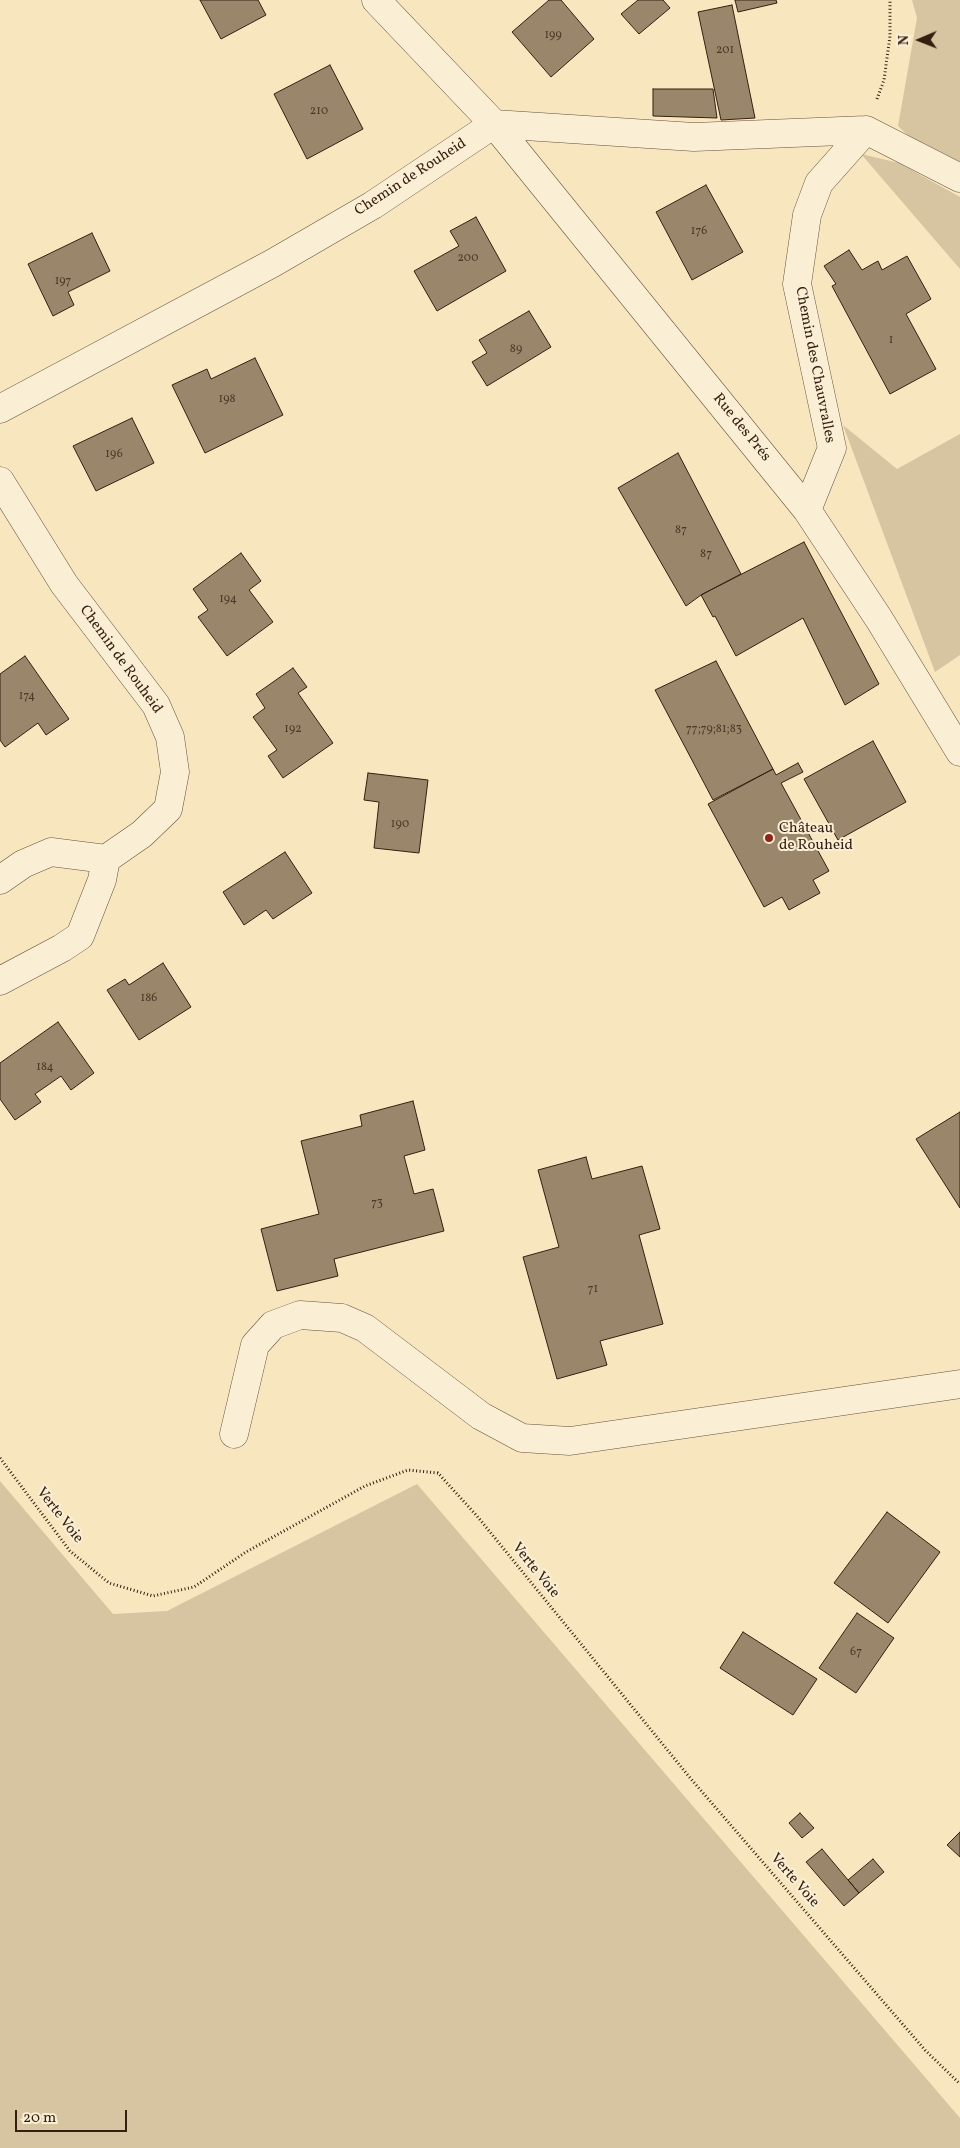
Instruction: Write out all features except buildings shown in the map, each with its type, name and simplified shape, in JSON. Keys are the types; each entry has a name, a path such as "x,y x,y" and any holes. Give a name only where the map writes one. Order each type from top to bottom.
{"street":[{"name":"Rue des Prés","path":"376,0 494,124 807,510 879,618 960,752"},
{"path":"494,124 694,137 866,130 960,178"},
{"name":"Chemin de Rouheid","path":"0,409 273,263 373,205 494,124"},
{"name":"Chemin des Chauvralles","path":"807,510 832,448 797,284 807,216 818,184 866,130"},
{"name":"Chemin de Rouheid","path":"0,480 64,584 156,705 170,737 175,772 168,809 142,834 106,859"},
{"path":"0,880 23,864 50,852 106,859 102,880 80,936 62,948 0,981"},
{"path":"234,1434 254,1345 273,1325 300,1315 342,1318 365,1328 481,1416 522,1438 570,1441 960,1384"}],"path":[{"path":"866,130 884,80 890,36 890,0"},
{"name":"Verte Voie","path":"0,1458 70,1551 110,1583 153,1596 194,1587 246,1552 365,1486 408,1470 438,1473 477,1516 698,1787 925,2050 960,2084"}],"shaded area":[{"path":"912,0 960,0 960,170 918,145 898,126 917,18"},
{"path":"861,154 899,163 960,197 960,269"},
{"path":"843,425 897,469 960,434 960,655 935,672"},
{"path":"0,1481 113,1614 167,1611 417,1484 960,2118 960,2148 0,2148"}],"place":[{"name":"Château de Rouheid","path":"769,838"}]}
